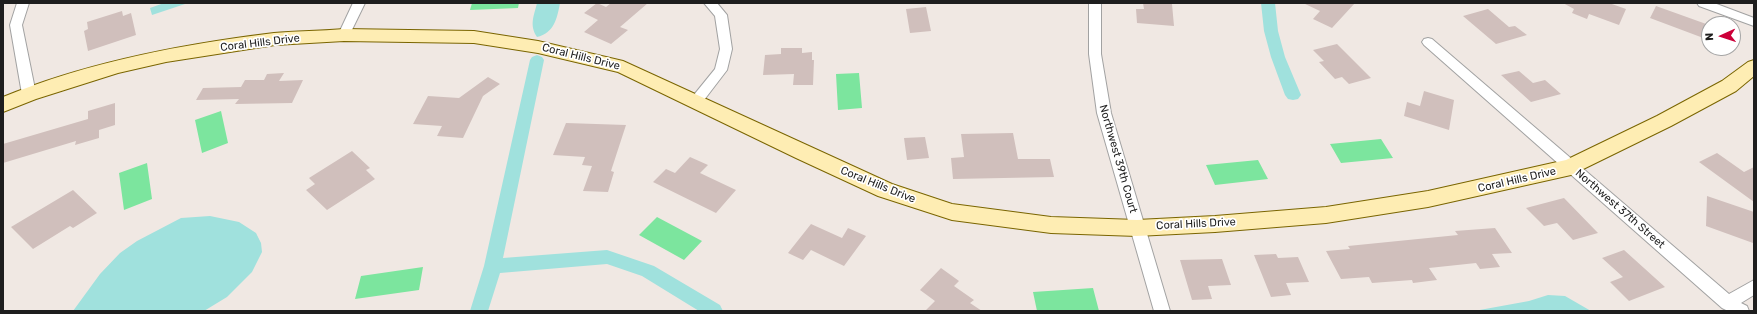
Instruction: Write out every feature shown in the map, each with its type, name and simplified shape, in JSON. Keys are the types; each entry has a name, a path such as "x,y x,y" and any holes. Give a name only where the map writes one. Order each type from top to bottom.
{"street":[{"path":"23,3 16,25 29,94"},
{"path":"344,35 358,3"},
{"path":"696,101 721,70 726,49 721,15 710,3"},
{"name":"Northwest 39th Court","path":"1095,3 1095,54 1104,113 1162,311"},
{"path":"1704,3 1754,22"},
{"name":"Coral Hills Drive","path":"3,105 29,94 116,67 166,56 275,39 344,35 474,38 538,47 623,67 803,153 885,190 952,212 1051,225 1137,228 1215,224 1326,215 1428,199 1571,167 1664,121 1729,86 1754,66"},
{"name":"Northwest 37th Street","path":"1428,42 1734,307"},
{"path":"1734,307 1754,287"}],"green space":[{"path":"472,3 519,3 518,8 470,10"},
{"path":"859,73 862,108 838,110 836,74"},
{"path":"221,111 228,143 202,153 195,120"},
{"path":"1381,139 1393,158 1341,163 1330,144"},
{"path":"1258,160 1268,179 1215,185 1206,165"},
{"path":"147,163 152,199 124,210 119,173"},
{"path":"657,217 702,241 684,260 639,235"},
{"path":"423,267 419,290 355,299 361,276"},
{"path":"1093,288 1099,311 1037,311 1033,292"}],"water":[{"path":"164,3 185,4 152,15 150,8"},
{"path":"537,3 560,3 556,20 551,29 543,35 537,37 533,24"},
{"path":"210,216 239,222 256,233 261,243 262,252 252,272 227,297 204,311 73,311 100,274 120,253 137,241 181,218"},
{"path":"1548,295 1565,296 1591,311 1474,311 1529,301"}],"building":[{"path":"597,3 606,7 611,3 648,3 620,27 628,30 611,44 584,32 598,20 584,13"},
{"path":"1143,3 1172,4 1174,26 1137,23 1136,9 1144,9"},
{"path":"1303,3 1355,3 1332,28 1313,19 1320,11"},
{"path":"1563,3 1609,3 1626,9 1619,25 1589,14 1587,19 1572,13 1574,9"},
{"path":"1656,6 1701,22 1701,37 1650,18"},
{"path":"926,7 931,31 910,33 906,9"},
{"path":"1488,9 1509,27 1515,26 1527,35 1496,44 1463,16"},
{"path":"122,11 123,16 131,13 136,35 88,51 84,31 88,29 87,22"},
{"path":"1337,44 1371,78 1349,84 1342,77 1335,79 1319,62 1324,61 1313,50"},
{"path":"781,48 802,48 802,53 812,52 812,60 814,60 813,85 793,85 794,74 763,75 765,55 781,54"},
{"path":"1519,71 1533,83 1545,80 1561,94 1531,102 1501,75"},
{"path":"284,73 279,81 303,80 292,103 235,104 239,99 196,100 203,88 241,87 245,80 264,80 267,74"},
{"path":"488,77 500,84 483,96 463,138 437,136 442,126 413,124 428,96 459,98"},
{"path":"1424,91 1454,100 1449,130 1404,116 1407,102 1420,106"},
{"path":"115,103 115,125 99,130 99,138 75,145 76,141 3,163 3,144 88,119 88,111"},
{"path":"566,123 626,125 611,171 614,172 608,192 583,191 592,166 582,165 585,157 553,155"},
{"path":"1013,133 1018,159 1050,159 1054,177 953,179 951,158 964,157 961,134"},
{"path":"925,137 929,158 907,160 904,138"},
{"path":"352,151 370,168 366,170 375,179 327,210 306,190 315,184 309,178"},
{"path":"1717,153 1744,172 1754,167 1754,202 1699,162"},
{"path":"690,157 708,165 700,173 736,190 716,213 653,182 666,169 675,173"},
{"path":"73,190 97,213 73,228 70,226 33,249 11,227"},
{"path":"1707,196 1754,212 1753,243 1706,226"},
{"path":"1564,198 1598,233 1573,240 1557,223 1544,226 1526,208"},
{"path":"811,224 842,238 848,228 866,236 844,266 811,250 803,260 788,253"},
{"path":"1495,228 1512,253 1492,254 1500,267 1480,269 1476,263 1429,268 1437,280 1413,283 1412,280 1372,283 1369,277 1341,279 1326,251 1350,249 1348,246 1458,235 1455,231"},
{"path":"1624,250 1665,287 1629,301 1610,282 1623,277 1602,258"},
{"path":"1276,254 1278,258 1298,257 1309,282 1286,283 1291,295 1271,297 1254,255"},
{"path":"1222,259 1231,285 1208,286 1212,299 1192,300 1180,260"},
{"path":"941,268 959,281 954,286 974,300 970,303 982,311 925,311 935,301 920,290"}],"waterway":[{"path":"1268,3 1271,31 1278,57 1293,95"},
{"path":"493,266 537,60"},
{"path":"493,266 607,257 648,271 714,311"},
{"path":"479,311 493,266"}]}
